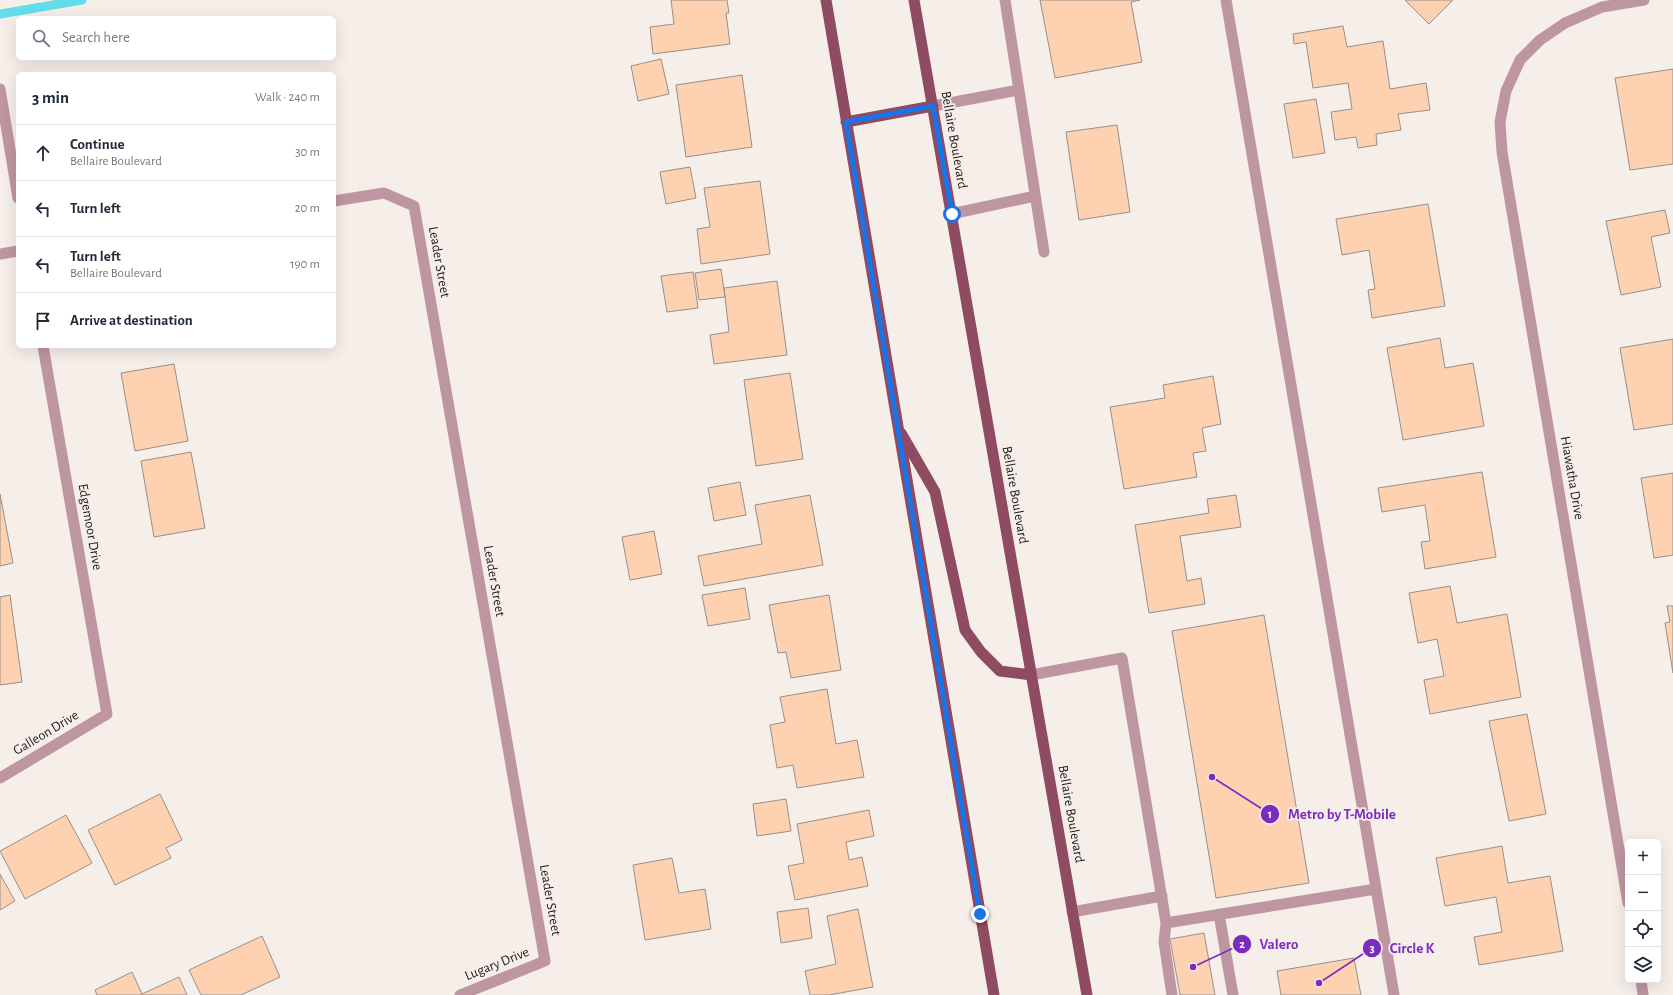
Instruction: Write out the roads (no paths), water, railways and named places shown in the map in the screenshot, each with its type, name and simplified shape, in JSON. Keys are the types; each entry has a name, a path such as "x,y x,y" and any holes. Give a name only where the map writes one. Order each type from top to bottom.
{"main road":[{"path":"826,0 994,995"},
{"name":"Bellaire Boulevard","path":"917,0 933,106 1086,995"},
{"path":"846,122 933,106"},
{"path":"897,426 935,492 965,630 981,652 1000,671 1031,675"}],"street":[{"path":"1005,0 1044,252"},
{"path":"1226,0 1394,995"},
{"name":"Hiawatha Drive","path":"1625,885 1502,152 1500,122 1506,91 1520,60 1540,40 1565,23 1602,7 1644,0"},
{"path":"0,90 16,186"},
{"path":"933,106 1019,90"},
{"name":"Leader Street","path":"336,201 384,193 414,206 545,961"},
{"path":"952,214 1035,196"},
{"path":"0,254 16,251"},
{"name":"Edgemoor Drive","path":"43,348 107,714"},
{"path":"1031,675 1122,658 1162,896 1166,923 1164,942 1172,995"},
{"name":"Galleon Drive","path":"0,778 107,714"},
{"path":"1166,923 1376,889"},
{"path":"1072,912 1162,896"},
{"path":"1219,914 1233,995"},
{"name":"Lugary Drive","path":"460,995 545,961"},
{"path":"1642,983 1644,995"}],"waterway":[{"path":"0,14 82,0"}],"place":[{"name":"Metro by T-Mobile","path":"1212,777"},
{"name":"Valero","path":"1193,967"},
{"name":"Circle K","path":"1319,983"}]}
